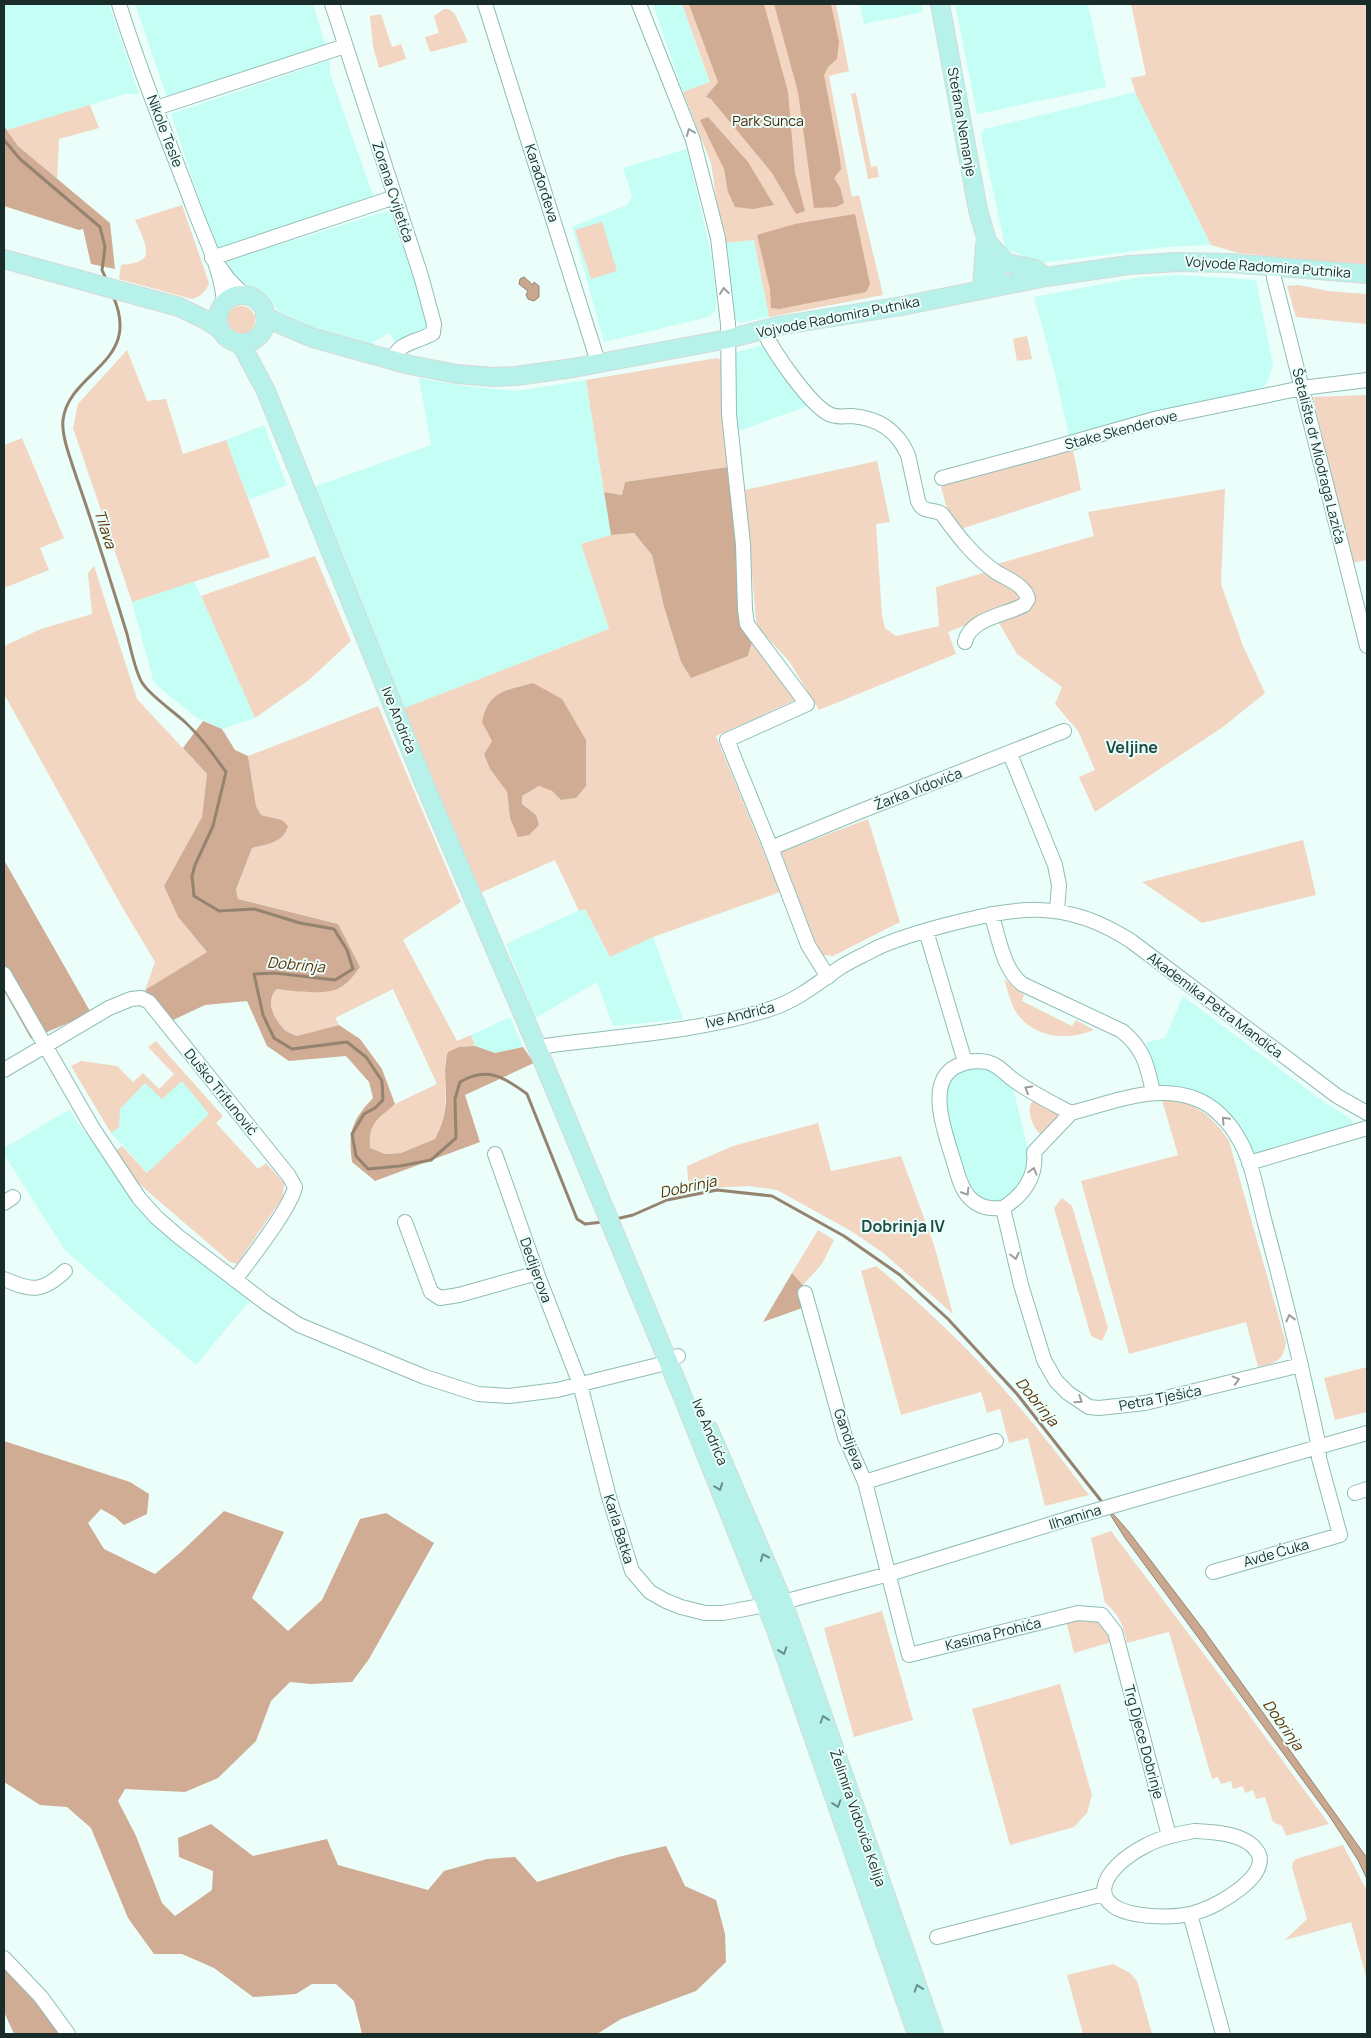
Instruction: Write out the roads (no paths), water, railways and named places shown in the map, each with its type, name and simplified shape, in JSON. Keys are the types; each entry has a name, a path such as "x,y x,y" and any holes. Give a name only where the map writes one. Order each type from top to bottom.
{"main road":[{"name":"Stefana Nemanje","path":"940,4 985,239 1000,286"},
{"name":"Stefana Nemanje","path":"982,289 985,239"},
{"path":"985,239 997,255 1006,263 1035,270 1046,277"},
{"path":"4,260 33,266 97,286 179,307 206,320 235,342 250,341 259,335 264,326 265,316 260,303 244,295 235,296 224,304 219,314 221,330"},
{"name":"Vojvode Radomira Putnika","path":"259,335 281,333 313,338 428,370 492,377 516,376 728,339 763,330 902,306 1046,277 1129,265 1177,262 1274,266 1367,274"},
{"path":"179,307 224,304"},
{"name":"Vojvode Radomira Putnika","path":"265,316 313,338"},
{"name":"Ive Andrića","path":"259,335 259,350 266,391"},
{"name":"Ive Andrića","path":"235,342 242,346 266,391 424,783 616,1237 783,1602"},
{"name":"Ive Andrića","path":"673,1359 766,1605"},
{"name":"Želimira Vidovića Kelija","path":"783,1602 934,2034"},
{"name":"Želimira Vidovića Kelija","path":"766,1605 862,1872 917,2034"}],"street":[{"name":"Nikole Tesle","path":"120,4 156,108 212,258 224,293 224,304"},
{"name":"Zorana Cvijetića","path":"332,4 421,276 434,330 430,335 402,346 392,360"},
{"name":"Karađorđeva","path":"485,4 598,362"},
{"path":"639,4 698,154 718,238 728,324 729,414 743,544 746,584 744,609 747,624 807,704 728,740 772,848 808,945 828,977"},
{"path":"156,108 345,46"},
{"path":"212,258 395,196"},
{"name":"Nikole Tesle","path":"212,258 229,280 244,295"},
{"name":"Šetalište dr Miodraga Lazića","path":"1274,266 1274,278 1367,646"},
{"path":"763,330 775,353 821,409 835,416 874,419 892,432 905,448 908,455 918,501 922,508 942,514 975,556 1019,586 1027,595 1028,599 1024,605 975,626 966,636 965,642"},
{"name":"Stake Skenderove","path":"942,478 1158,418 1302,388 1367,380"},
{"name":"Žarka Vidovića","path":"772,848 1064,731"},
{"path":"1010,754 1055,865 1059,885 1057,911"},
{"name":"Akademika Petra Mandića","path":"926,931 991,914 1021,910 1057,911 1092,919 1124,937 1337,1096 1367,1113"},
{"path":"991,914 1012,976 1022,984 1122,1031 1130,1037 1140,1049 1147,1066 1153,1092"},
{"path":"926,931 965,1062"},
{"name":"Ive Andrića","path":"537,1047 693,1026 774,1008 788,1002 838,969 874,949 926,931"},
{"path":"4,974 92,1128 139,1198 156,1217 179,1237 235,1280 299,1325 425,1377 478,1394 532,1394 658,1365 673,1359"},
{"name":"Duško Trifunović","path":"45,1045 109,1008 131,998 141,998 149,1002 289,1176 295,1187 294,1193 269,1232 235,1280"},
{"path":"4,1070 45,1045"},
{"path":"1071,1113 1016,1081 997,1066 976,1060 965,1062 948,1072 941,1082 939,1100 943,1122 959,1177 967,1196 984,1207 1003,1208 1015,1200 1029,1181 1035,1167 1034,1152 1071,1113 1153,1092 1175,1092 1186,1095 1203,1102 1213,1109 1237,1136 1248,1162 1302,1365 1319,1447"},
{"path":"1248,1162 1367,1128"},
{"name":"Dedijerova","path":"495,1154 537,1273 580,1384"},
{"name":"Petra Tješića","path":"1003,1208 1021,1284 1044,1360 1056,1381 1068,1393 1089,1407 1099,1408 1145,1403 1302,1365"},
{"path":"405,1222 431,1292 440,1298 460,1295 537,1273"},
{"path":"4,1279 25,1288 40,1287 48,1285 65,1272"},
{"name":"Gandijeva","path":"805,1293 845,1437 865,1482 996,1441"},
{"name":"Karla Batka","path":"580,1384 609,1497 632,1571 650,1592 666,1601 706,1613 783,1602"},
{"name":"Ilhamina","path":"783,1602 889,1574 1076,1516 1367,1433"},
{"name":"Avde Ćuka","path":"1213,1572 1340,1534 1319,1458 1319,1447"},
{"path":"865,1482 889,1574"},
{"name":"Kasima Prohića","path":"889,1574 909,1655 1078,1613"},
{"name":"Trg Djece Dobrinje","path":"1078,1613 1102,1616 1115,1632 1169,1836"},
{"path":"1194,1831 1229,1835 1248,1843 1258,1852 1257,1871 1239,1890 1214,1905 1190,1914 1158,1917 1127,1913 1111,1906 1104,1894 1107,1879 1123,1862 1146,1845 1169,1836 1194,1831"},
{"path":"937,1937 1104,1894"},
{"path":"1190,1914 1223,2034"},
{"path":"4,1958 41,1997 68,2034"}],"waterway":[{"name":"Tilava","path":"4,140 20,159 100,227 105,247 102,270 107,281"},
{"name":"Dobrinja","path":"113,296 120,319 119,337 112,352 102,365 78,389 68,403 63,420 64,434 140,680 151,693 185,722 212,752 226,772 213,826 192,876 194,896 219,911 254,909 300,923 334,929 347,950 353,969 335,980 275,973 254,974 263,1015 274,1038 292,1049 347,1042 366,1057 382,1081 383,1100 375,1108 364,1114 352,1134 356,1156 368,1169 400,1166 431,1160 456,1138 455,1099 460,1082 470,1077 487,1074 503,1079 527,1094 577,1219 585,1224 603,1222"},
{"name":"Dobrinja","path":"616,1219 633,1215 667,1200 717,1190 772,1196 844,1236 900,1275 948,1319 1017,1394 1102,1502"}],"district":[{"name":"Veljine","path":"1132,747"},
{"name":"Dobrinja IV","path":"903,1226"}],"park label":[{"name":"Park Sunca","path":"768,121"}]}
